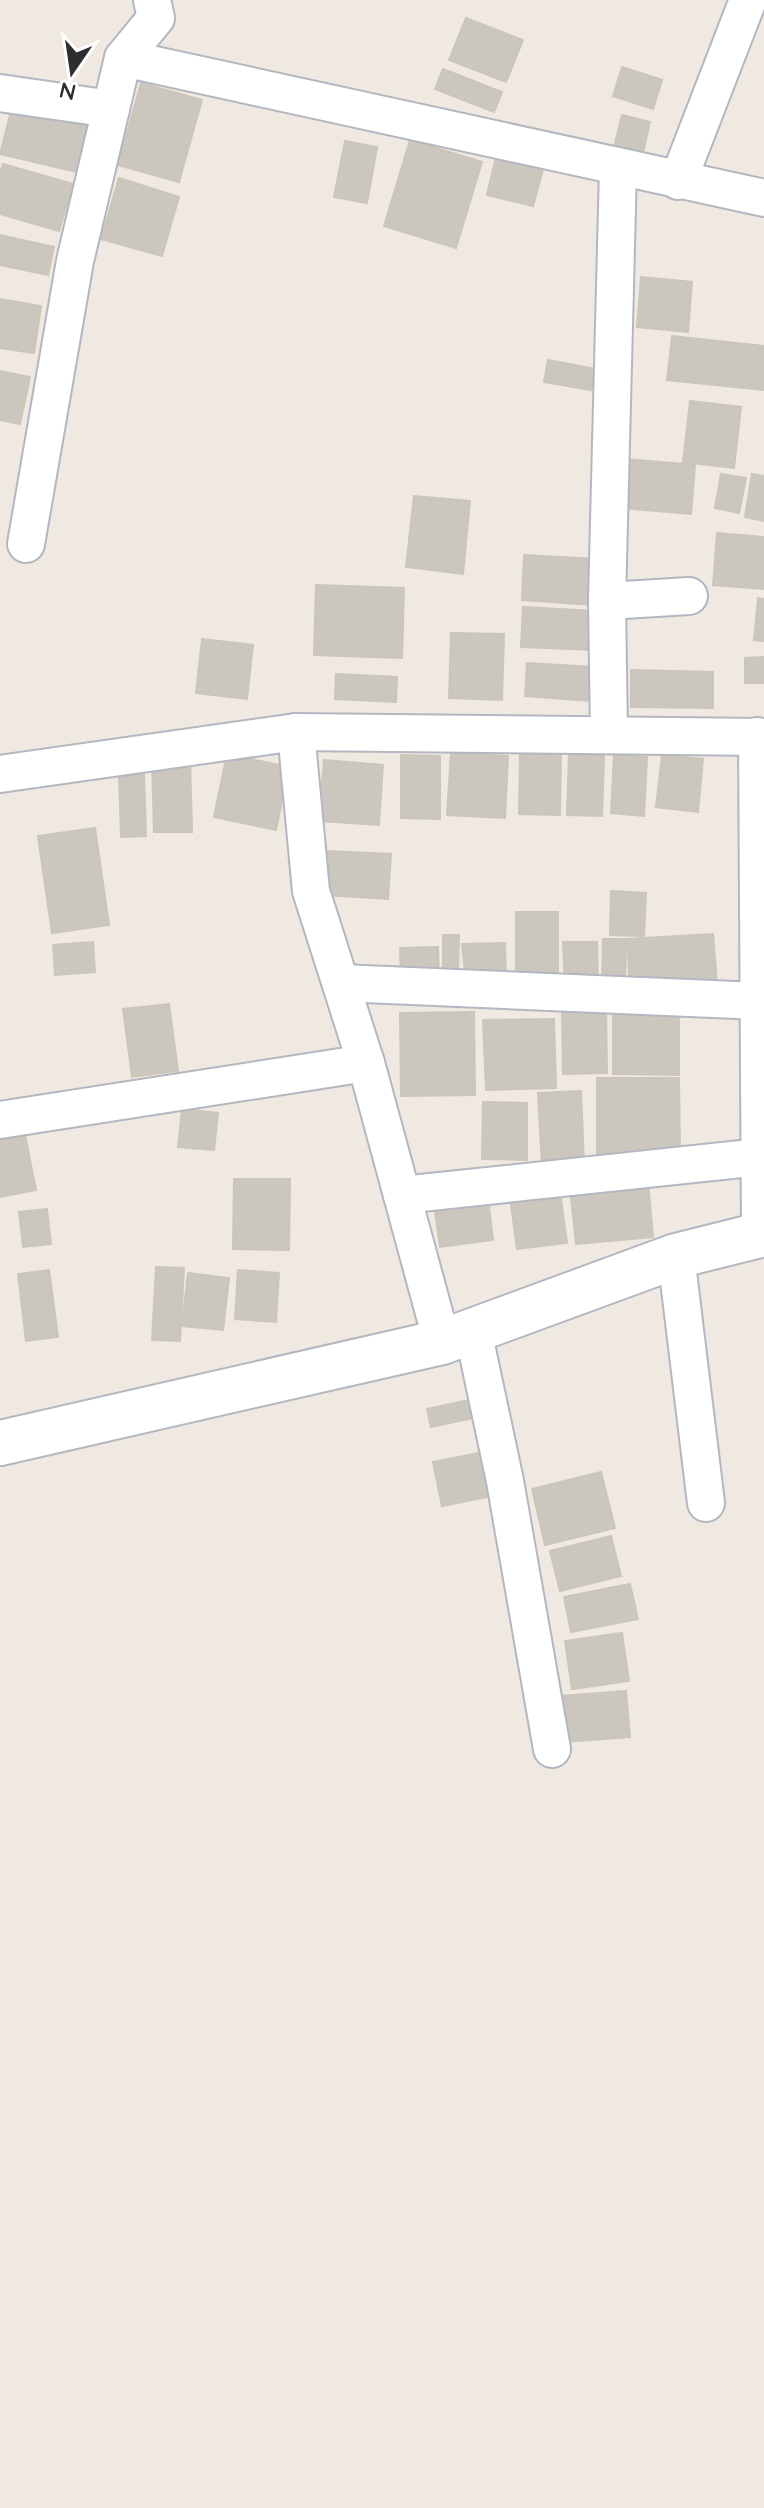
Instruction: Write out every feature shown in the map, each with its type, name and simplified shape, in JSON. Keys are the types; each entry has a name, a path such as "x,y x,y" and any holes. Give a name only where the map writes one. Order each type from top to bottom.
{"main road":[{"path":"0,1443 458,1337 676,1256 762,1234"}],"street":[{"path":"26,544 75,261 123,58 156,18 152,0"},
{"path":"678,181 740,3"},
{"path":"123,58 764,198"},
{"path":"0,93 111,109"},
{"path":"609,735 607,601 618,168"},
{"path":"607,601 689,596"},
{"path":"296,732 311,891 366,1063 402,1195 458,1337 505,1481 552,1749"},
{"path":"0,774 296,732 760,736 762,1234"},
{"path":"341,983 759,1001"},
{"path":"0,1120 366,1063"},
{"path":"402,1195 760,1157"},
{"path":"676,1256 706,1503"}],"building":[{"path":"466,18 523,40 506,82 449,60"},
{"path":"622,67 662,80 653,109 613,96"},
{"path":"443,69 502,92 494,112 435,89"},
{"path":"141,83 202,100 179,182 118,165"},
{"path":"12,107 88,125 77,172 0,154"},
{"path":"622,115 650,122 640,166 611,160"},
{"path":"410,140 482,162 456,248 384,226"},
{"path":"345,141 377,147 367,203 334,197"},
{"path":"496,157 543,169 533,206 487,195"},
{"path":"3,164 73,184 59,231 0,214 0,173"},
{"path":"119,178 179,197 162,256 101,239"},
{"path":"0,235 54,247 48,275 0,265"},
{"path":"641,277 692,282 688,332 637,327"},
{"path":"0,299 41,306 34,353 0,348"},
{"path":"672,336 764,346 764,390 667,380"},
{"path":"548,360 596,369 591,390 544,382"},
{"path":"0,371 30,377 20,424 0,420"},
{"path":"690,401 741,407 734,468 683,462"},
{"path":"625,459 695,465 691,514 622,508"},
{"path":"721,474 746,478 739,513 715,508"},
{"path":"752,474 764,476 764,521 745,517"},
{"path":"414,496 470,501 463,574 406,567"},
{"path":"717,533 764,537 764,589 713,585"},
{"path":"524,555 596,559 593,605 522,600"},
{"path":"316,585 404,588 402,658 314,655"},
{"path":"758,598 764,599 764,641 754,640"},
{"path":"523,607 596,611 594,650 521,647"},
{"path":"451,633 504,634 502,700 449,698"},
{"path":"202,639 253,645 247,699 196,693"},
{"path":"764,657 764,683 745,683 745,658"},
{"path":"527,663 593,667 591,701 525,696"},
{"path":"631,670 713,672 713,708 631,707"},
{"path":"336,674 397,677 396,702 335,699"},
{"path":"451,753 508,756 505,818 447,815"},
{"path":"520,753 561,754 560,815 519,814"},
{"path":"227,754 289,767 276,830 214,817"},
{"path":"401,755 440,756 440,819 401,818"},
{"path":"569,755 604,756 602,816 567,815"},
{"path":"614,755 647,757 644,816 611,813"},
{"path":"662,755 703,759 698,812 656,807"},
{"path":"190,759 192,832 154,832 152,760"},
{"path":"324,760 383,765 379,825 319,821"},
{"path":"144,775 146,836 121,837 119,776"},
{"path":"95,828 109,925 52,933 38,836"},
{"path":"327,851 391,854 388,899 325,895"},
{"path":"611,891 646,893 644,936 610,935"},
{"path":"516,912 558,912 558,981 516,981"},
{"path":"713,934 717,984 630,989 627,939"},
{"path":"443,935 459,935 458,970 443,970"},
{"path":"603,939 626,939 625,990 602,990"},
{"path":"93,942 95,972 55,975 53,945"},
{"path":"563,942 597,942 598,989 565,989"},
{"path":"505,943 506,978 466,980 462,944"},
{"path":"438,947 439,978 401,979 400,948"},
{"path":"169,1004 178,1071 132,1077 123,1009"},
{"path":"606,1006 607,1073 563,1074 562,1007"},
{"path":"613,1008 679,1008 679,1075 613,1074"},
{"path":"474,1012 475,1095 401,1096 400,1013"},
{"path":"554,1019 556,1088 486,1090 483,1020"},
{"path":"597,1078 679,1078 680,1153 597,1153"},
{"path":"581,1091 584,1164 542,1166 538,1093"},
{"path":"483,1102 527,1103 527,1160 482,1159"},
{"path":"182,1109 218,1113 214,1150 178,1147"},
{"path":"25,1135 36,1190 0,1197 0,1140"},
{"path":"234,1179 290,1179 289,1250 233,1249"},
{"path":"648,1181 653,1237 576,1244 570,1188"},
{"path":"559,1184 567,1243 517,1249 509,1190"},
{"path":"487,1190 493,1240 440,1247 433,1197"},
{"path":"47,1209 51,1244 23,1247 19,1212"},
{"path":"156,1267 184,1268 180,1341 152,1340"},
{"path":"49,1270 58,1337 26,1341 18,1274"},
{"path":"238,1270 279,1273 276,1322 235,1319"},
{"path":"188,1273 229,1278 223,1330 182,1326"},
{"path":"478,1398 482,1416 431,1427 427,1409"},
{"path":"489,1451 497,1495 442,1506 433,1462"},
{"path":"601,1472 615,1528 545,1545 532,1489"},
{"path":"611,1536 621,1576 560,1591 550,1551"},
{"path":"630,1584 638,1619 571,1632 564,1597"},
{"path":"622,1633 629,1681 572,1689 565,1641"},
{"path":"626,1691 630,1737 564,1742 560,1696"}]}
